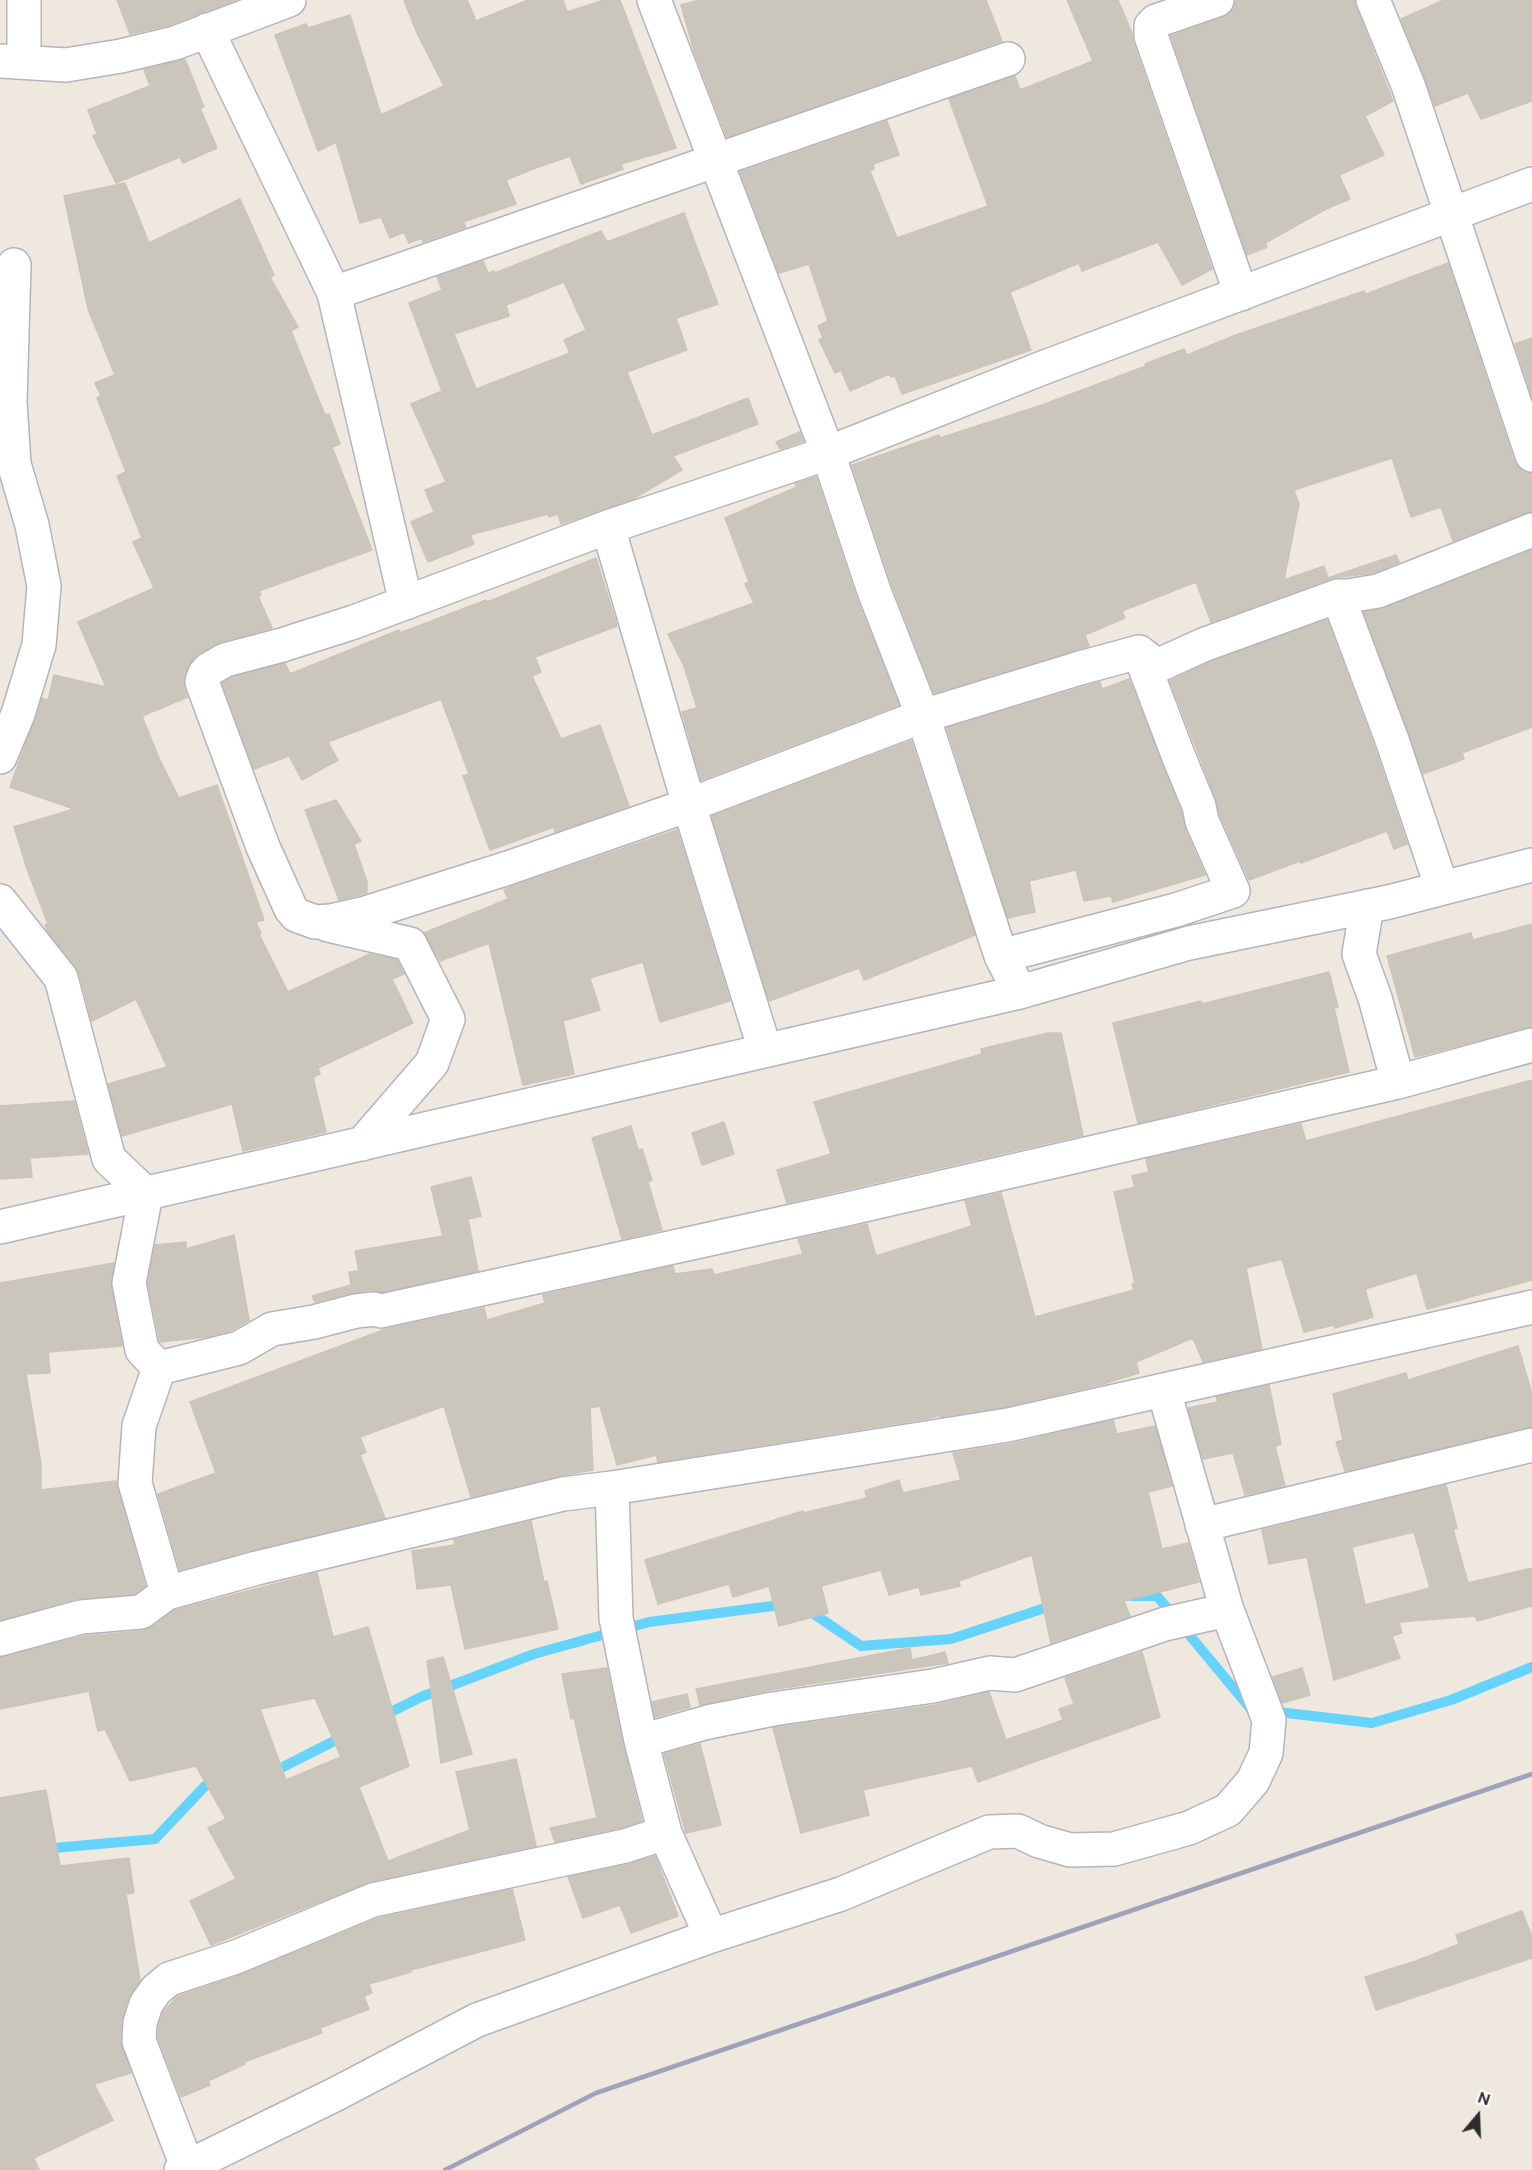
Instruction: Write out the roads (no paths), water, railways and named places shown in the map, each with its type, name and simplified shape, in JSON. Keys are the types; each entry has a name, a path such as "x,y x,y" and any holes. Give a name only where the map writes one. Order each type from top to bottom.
{"street":[{"path":"24,0 12,62 66,65 121,56 175,43 289,0"},
{"path":"654,0 828,453 874,591 923,716 1002,956 1020,992"},
{"path":"1145,13 1156,21 1217,0"},
{"path":"1373,0 1408,85 1532,455"},
{"path":"1145,13 1241,294"},
{"path":"207,30 334,293 406,603"},
{"path":"334,293 1008,59"},
{"path":"362,1144 432,1063 447,1019 410,944 315,922 296,915 291,909 263,847 202,682 208,670 225,660 282,645 406,603 608,528 828,453 1045,367 1532,184"},
{"path":"0,757 18,714 39,645 44,586 32,525 14,464 10,402 14,265"},
{"path":"608,528 689,805 765,1050"},
{"path":"1139,652 1157,666 1203,645 1338,596 1378,591 1532,530"},
{"path":"1338,596 1392,740 1442,888"},
{"path":"315,922 366,913 508,868 689,805 923,716 1139,652"},
{"path":"1002,956 1176,910 1233,891 1202,821 1199,806 1139,652"},
{"path":"0,1227 1020,992 1188,943 1367,906 1532,865"},
{"path":"0,901 61,978 109,1159 146,1194"},
{"path":"1367,906 1359,954 1375,998 1398,1082"},
{"path":"159,1368 239,1348 272,1329 314,1322 356,1311 374,1309 381,1311 652,1252 1398,1082 1532,1046"},
{"path":"146,1194 129,1283 142,1350 159,1368"},
{"path":"0,1639 81,1617 141,1612 167,1593 257,1568 563,1494 1008,1425 1532,1307"},
{"path":"159,1368 139,1426 135,1483 167,1593"},
{"path":"665,1833 625,1846 373,1900 236,1957 169,1979 156,1990 146,2004 140,2022 139,2041 184,2168 336,2094 477,2020 711,1936 841,1894 989,1832 1018,1831 1039,1841 1070,1850 1114,1849 1189,1828 1228,1809 1253,1780 1262,1762 1266,1753 1269,1720 1227,1610 1164,1391"},
{"path":"1202,1525 1532,1445"},
{"path":"612,1488 616,1618 641,1741 665,1833 711,1936"},
{"path":"641,1741 708,1722 773,1709 933,1686 990,1673 1015,1675 1165,1624 1227,1610"}],"waterway":[{"path":"1131,1596 1157,1596 1250,1708 1254,1709"},
{"path":"381,1717 421,1697 534,1654 649,1622 788,1604"},
{"path":"805,1608 861,1646 951,1639 1057,1604"},
{"path":"1270,1711 1372,1723 1451,1700 1532,1667"},
{"path":"268,1771 275,1771 346,1735"},
{"path":"42,1849 155,1839 205,1786 218,1781"}],"railway":[{"path":"445,2170 596,2093 1532,1774"}]}
